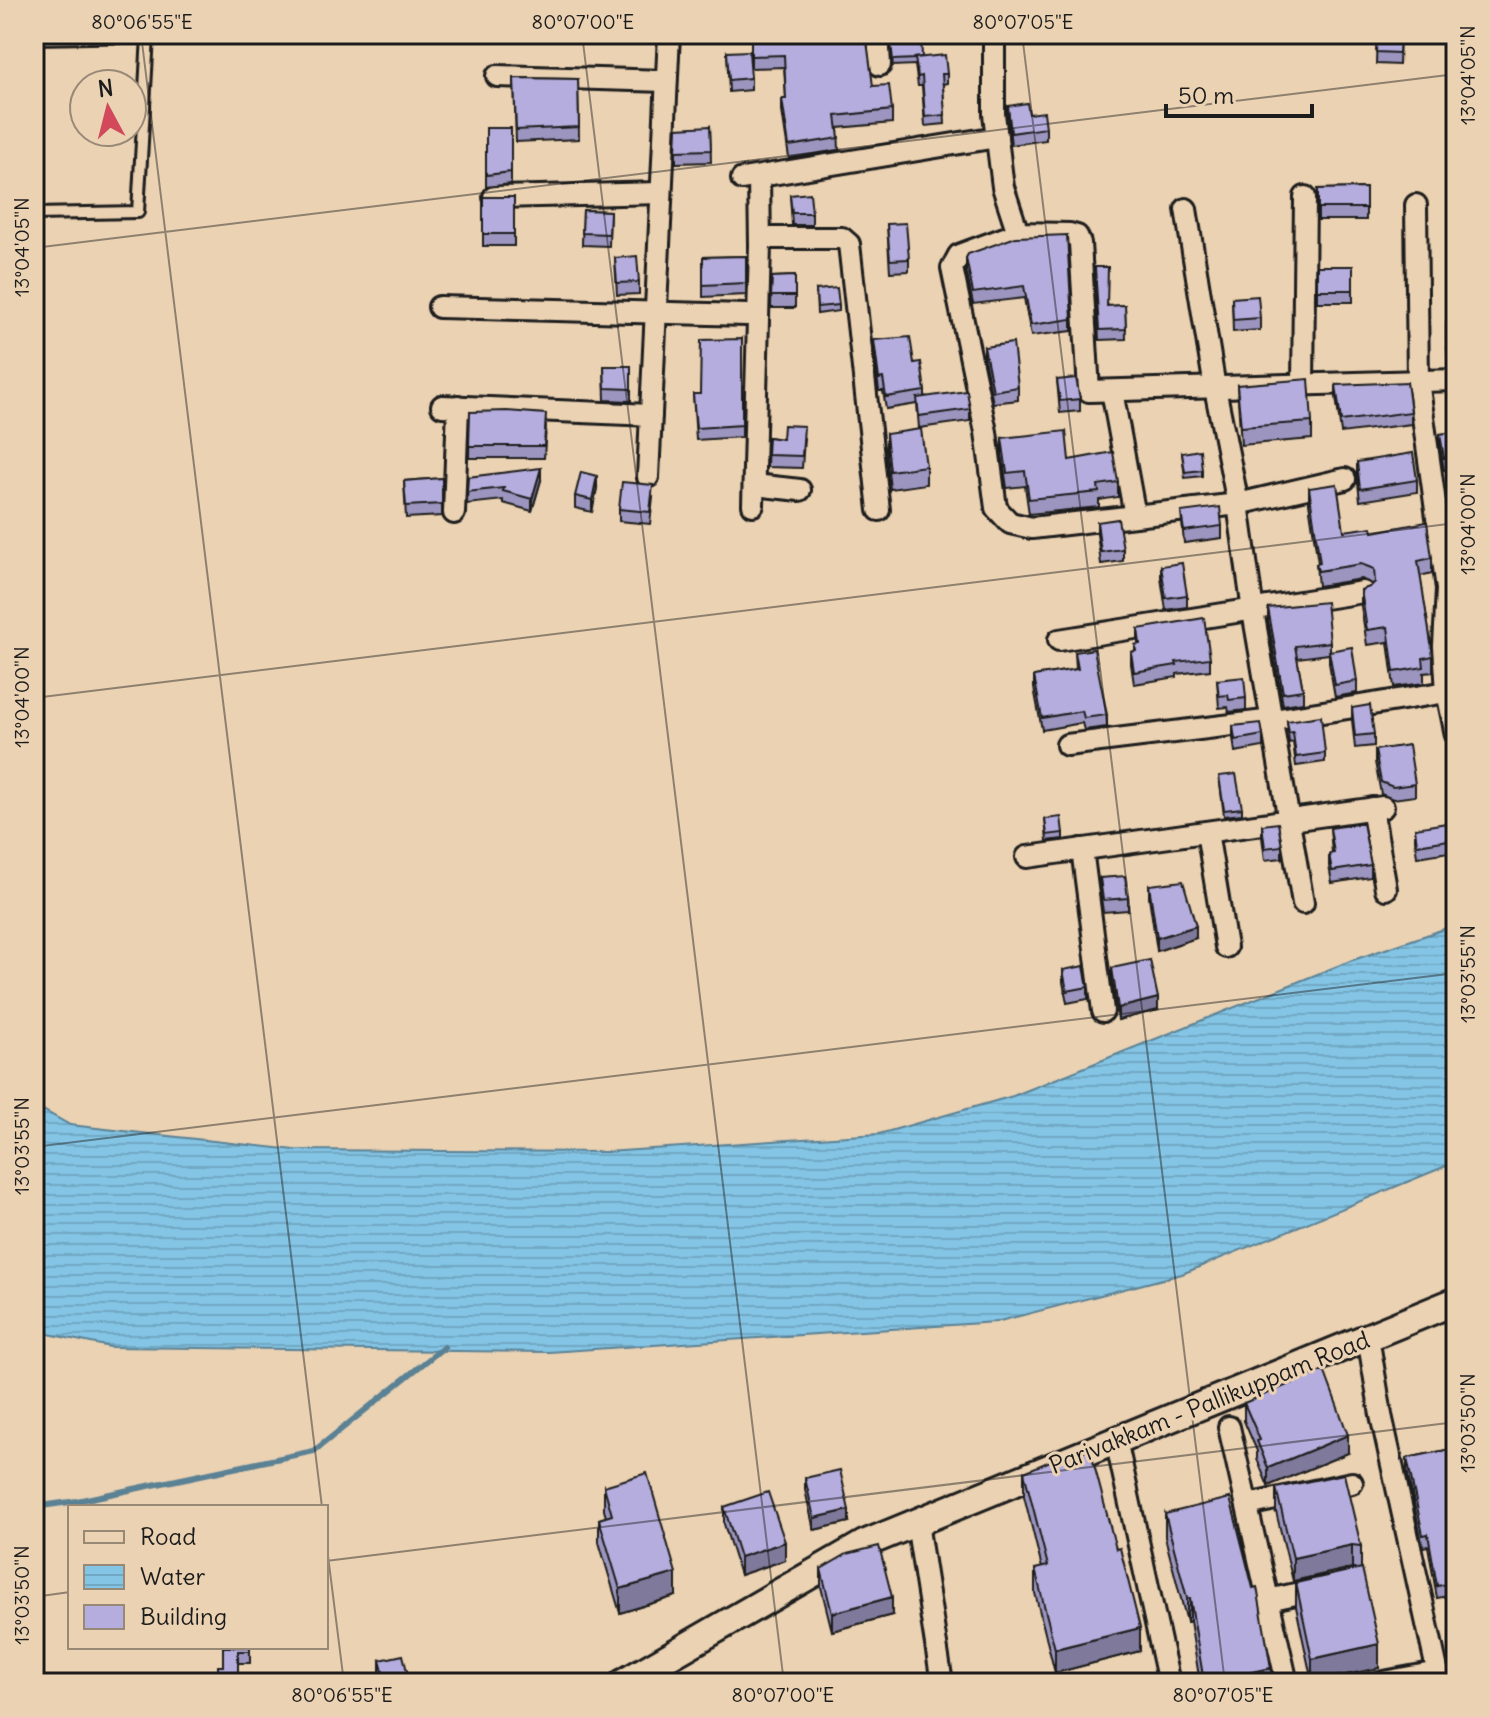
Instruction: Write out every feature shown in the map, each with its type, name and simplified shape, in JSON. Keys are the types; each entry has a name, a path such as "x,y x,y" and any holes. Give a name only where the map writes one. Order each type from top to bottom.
{"street":[{"path":"648,477 669,34"},
{"path":"799,34 858,34"},
{"path":"878,34 880,65"},
{"path":"994,34 994,114 1003,187 1018,233"},
{"path":"497,76 666,81"},
{"path":"800,490 753,495 760,238 750,178 997,137"},
{"path":"494,197 661,193"},
{"path":"1303,385 1305,197"},
{"path":"1416,205 1418,381 1452,588 1444,646 1447,692 1456,735"},
{"path":"1186,209 1303,903"},
{"path":"1345,479 1238,504 1032,528 1010,523 996,508 986,432 952,268 959,255 1018,233 1077,236 1080,243 1089,391 1456,380"},
{"path":"760,238 842,238 849,244 879,510"},
{"path":"439,307 747,315"},
{"path":"1112,391 1135,516"},
{"path":"454,513 450,406 651,415"},
{"path":"1059,640 1363,592"},
{"path":"1067,745 1273,720 1447,692"},
{"path":"1027,857 1377,808 1386,889"},
{"path":"1207,832 1226,947"},
{"path":"1082,849 1103,1011"},
{"name":"Parivakkam - Pallikuppam Road","path":"627,1682 864,1544 1456,1301"},
{"path":"1368,1337 1381,1415 1439,1678 1378,1683"},
{"path":"1229,1427 1287,1683"},
{"path":"1116,1440 1169,1683"},
{"path":"1247,1505 1352,1483"},
{"path":"917,1523 942,1683"},
{"path":"1268,1600 1341,1584"}],"lane":[{"path":"34,38 148,36 138,212 34,214"}],"water":[{"path":"1456,925 1456,1162 1182,1274 996,1322 549,1352 110,1347 34,1331 34,1105 70,1125 295,1150 606,1152 879,1134 1013,1096 1350,961"}],"building":[{"path":"751,34 866,34 873,86 889,85 892,110 836,116 839,138 789,146 782,99 786,99 784,55 751,56"},
{"path":"890,34 921,34 922,57 893,60"},
{"path":"1377,34 1400,34 1399,53 1376,52"},
{"path":"749,51 751,78 729,80 727,52"},
{"path":"945,55 947,74 942,74 945,115 925,117 922,76 918,77 915,58"},
{"path":"514,78 578,79 579,127 516,130"},
{"path":"1027,103 1029,114 1044,112 1046,128 1011,133 1008,106"},
{"path":"710,126 711,150 676,151 677,128"},
{"path":"486,128 511,128 511,172 486,175"},
{"path":"1366,188 1366,208 1318,208 1318,189"},
{"path":"810,193 812,213 792,213 790,195"},
{"path":"483,197 514,197 514,234 483,234"},
{"path":"583,210 610,211 609,234 582,233"},
{"path":"906,223 909,259 890,260 887,224"},
{"path":"1067,235 1072,319 1031,325 1024,286 973,293 966,258 968,254 1016,237"},
{"path":"637,256 639,282 617,283 615,258"},
{"path":"746,256 746,283 703,285 703,257"},
{"path":"1317,266 1353,266 1353,290 1317,290"},
{"path":"1095,267 1108,267 1107,306 1125,305 1126,329 1099,330"},
{"path":"795,276 795,296 771,296 772,277"},
{"path":"837,288 839,305 817,307 816,290"},
{"path":"1258,296 1260,318 1233,320 1232,298"},
{"path":"1456,322 1456,350 1449,349 1446,323"},
{"path":"910,337 914,363 921,362 925,391 886,397 883,378 879,379 874,340"},
{"path":"742,339 742,425 696,428 693,394 700,394 701,340"},
{"path":"1013,343 1018,387 993,391 984,347"},
{"path":"604,366 631,366 631,389 605,388"},
{"path":"1076,378 1080,399 1060,401 1057,380"},
{"path":"1309,379 1312,422 1241,427 1237,385"},
{"path":"1407,382 1411,412 1341,421 1336,385"},
{"path":"967,391 970,409 919,416 917,398"},
{"path":"470,412 546,414 544,446 469,446"},
{"path":"783,425 804,426 802,456 767,455 768,437 782,439"},
{"path":"921,429 926,466 890,471 886,434"},
{"path":"1066,431 1069,460 1113,452 1118,482 1098,485 1099,492 1029,499 1025,471 1007,473 1002,438"},
{"path":"1456,432 1456,456 1444,458 1440,434"},
{"path":"1200,450 1202,470 1185,472 1182,453"},
{"path":"1413,453 1417,480 1360,489 1357,462"},
{"path":"541,468 532,499 503,491 504,488 467,492 468,477"},
{"path":"581,472 597,476 592,500 575,496"},
{"path":"442,478 442,504 406,506 404,481"},
{"path":"622,482 653,485 650,512 619,509"},
{"path":"1337,484 1344,531 1372,527 1373,532 1427,522 1432,558 1418,561 1433,656 1423,658 1424,667 1394,672 1388,627 1367,630 1361,590 1375,582 1374,569 1361,564 1318,571 1316,564 1320,563 1309,488"},
{"path":"1220,507 1222,526 1184,531 1181,512"},
{"path":"1118,519 1123,549 1101,552 1097,522"},
{"path":"1182,563 1187,595 1166,598 1161,566"},
{"path":"1326,602 1330,642 1295,646 1303,690 1283,693 1268,608"},
{"path":"1204,618 1210,658 1134,672 1131,652 1136,651 1135,645 1140,644 1138,629"},
{"path":"1352,647 1357,681 1335,685 1329,651"},
{"path":"1094,649 1107,715 1084,718 1082,711 1042,718 1034,676 1078,669 1075,652"},
{"path":"1244,677 1246,698 1229,700 1228,695 1219,696 1217,680"},
{"path":"1370,705 1374,734 1355,736 1352,708"},
{"path":"1321,716 1325,753 1296,757 1293,732 1289,733 1287,721"},
{"path":"1261,723 1263,735 1235,740 1233,726"},
{"path":"1409,745 1415,784 1393,787 1381,782 1375,750"},
{"path":"1236,774 1242,808 1224,810 1219,776"},
{"path":"1061,817 1063,833 1047,835 1045,819"},
{"path":"1278,823 1282,846 1265,848 1262,825"},
{"path":"1363,823 1371,865 1332,871 1329,854 1334,853 1330,828"},
{"path":"1447,823 1449,840 1417,845 1415,828"},
{"path":"1125,876 1128,898 1103,900 1100,878"},
{"path":"1183,881 1196,926 1157,938 1149,885"},
{"path":"1150,960 1158,998 1118,1008 1112,968"},
{"path":"1084,966 1088,987 1067,991 1063,970"},
{"path":"1324,1370 1348,1435 1268,1468 1244,1403"},
{"path":"1456,1448 1454,1611 1448,1584 1437,1586 1428,1534 1423,1535 1407,1458"},
{"path":"1090,1449 1140,1628 1055,1649 1035,1569 1048,1566 1024,1472 1062,1456"},
{"path":"840,1470 849,1510 814,1518 805,1478"},
{"path":"647,1473 676,1573 620,1589 599,1519 612,1515 604,1486"},
{"path":"1344,1474 1361,1546 1352,1545 1293,1558 1276,1488"},
{"path":"768,1492 785,1542 740,1557 724,1507"},
{"path":"1230,1498 1253,1588 1257,1587 1271,1668 1204,1682 1190,1598 1187,1598 1165,1514"},
{"path":"879,1546 892,1597 832,1613 821,1569 847,1554"},
{"path":"1362,1568 1379,1644 1312,1659 1296,1583"},
{"path":"223,1649 250,1649 238,1651 238,1683 218,1683 218,1666 223,1666"},
{"path":"403,1655 410,1683 386,1683 380,1660"}],"waterway":[{"path":"34,1507 77,1501 314,1451 444,1347"}]}
